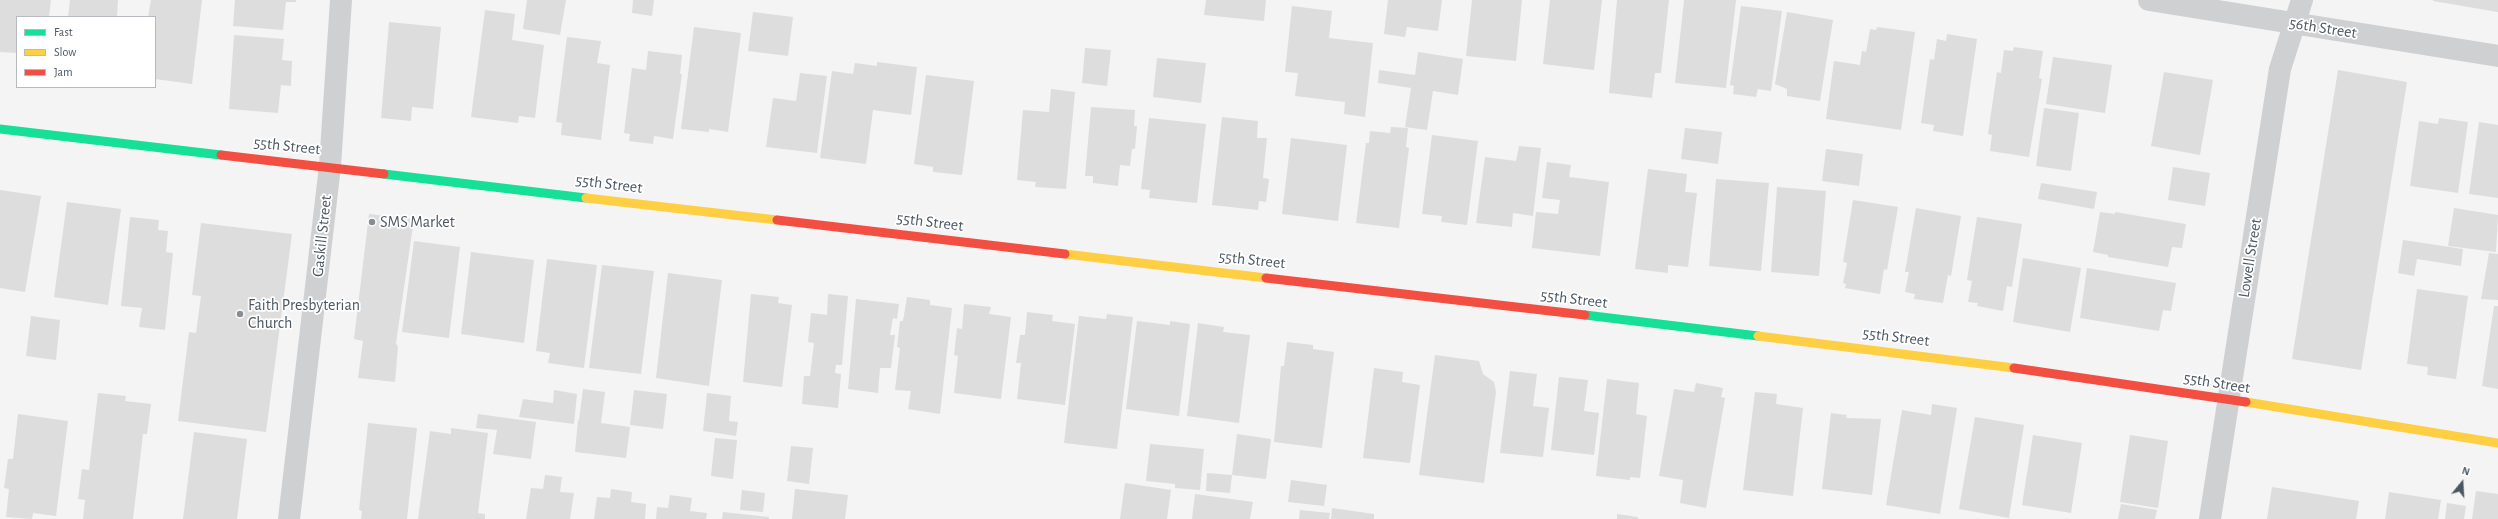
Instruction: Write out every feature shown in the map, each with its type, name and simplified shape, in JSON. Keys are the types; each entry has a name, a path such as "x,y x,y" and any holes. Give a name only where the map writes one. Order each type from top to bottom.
{"street":[{"name":"Gaskill Street","path":"289,519 330,166 341,0"},
{"name":"56th Street","path":"2149,0 2498,56"},
{"name":"Lowell Street","path":"2210,519 2280,69 2302,0"},
{"name":"55th Street","path":"0,128 1898,352 2228,399 2498,443"}],"building":[{"path":"0,0 51,0 49,16 16,16 16,53 0,52"},
{"path":"70,0 118,0 117,16 68,16"},
{"path":"151,0 202,0 192,84 156,79 156,16 148,16"},
{"path":"235,0 296,0 296,2 286,2 283,30 233,26"},
{"path":"527,0 566,0 560,35 523,29"},
{"path":"633,0 654,0 652,16 632,13"},
{"path":"1206,0 1266,0 1264,21 1204,15"},
{"path":"1388,0 1442,0 1438,31 1407,27 1405,37 1384,34"},
{"path":"1472,0 1522,0 1516,61 1466,56"},
{"path":"1550,0 1602,0 1594,70 1543,64"},
{"path":"1617,0 1669,0 1661,73 1655,73 1652,98 1609,93"},
{"path":"1684,0 1736,0 1726,88 1675,83"},
{"path":"2498,0 2498,12 2433,1"},
{"path":"1292,6 1332,11 1329,38 1373,43 1365,117 1344,114 1345,102 1295,96 1298,73 1285,72"},
{"path":"1741,6 1782,11 1771,91 1758,89 1756,97 1733,94 1734,86 1730,85"},
{"path":"485,10 515,14 512,40 544,45 535,118 519,116 518,123 471,117"},
{"path":"753,12 793,17 788,56 748,51"},
{"path":"1787,12 1833,20 1820,101 1787,96 1787,89 1775,84"},
{"path":"389,22 441,27 433,109 412,107 411,121 381,118"},
{"path":"694,27 741,33 728,132 709,129 709,132 681,129"},
{"path":"1877,27 1915,32 1901,130 1826,119 1834,61 1860,65 1862,51 1866,52 1870,29 1876,30"},
{"path":"1947,34 1977,39 1963,136 1933,131 1934,125 1921,123 1930,59 1934,60 1937,39 1946,41"},
{"path":"234,35 284,39 282,60 292,61 291,86 281,85 278,113 229,109"},
{"path":"567,37 601,41 597,63 610,65 601,140 561,135 562,123 556,122"},
{"path":"2014,47 2043,51 2039,78 2042,79 2029,157 1990,151 1992,135 1988,134 1997,72 2001,73 2004,50 2013,51"},
{"path":"1085,48 1111,50 1107,86 1082,83"},
{"path":"648,51 682,55 680,74 682,74 673,139 654,136 653,144 629,141 630,134 624,133 632,68 646,70"},
{"path":"1418,52 1463,59 1458,95 1433,91 1427,130 1405,127 1411,88 1378,83 1379,70 1415,75"},
{"path":"2053,57 2112,65 2105,113 2046,104"},
{"path":"1157,58 1206,63 1201,103 1153,97"},
{"path":"877,62 917,67 911,115 873,110 866,164 820,158 832,71 853,74 855,63 877,66"},
{"path":"2338,70 2407,82 2361,370 2292,359"},
{"path":"2164,72 2213,80 2200,155 2151,146"},
{"path":"800,73 827,76 817,153 766,147 773,98 796,101"},
{"path":"926,75 974,81 962,175 933,172 933,167 914,164"},
{"path":"1051,89 1075,92 1066,189 1035,187 1036,182 1017,180 1023,110 1049,112"},
{"path":"1091,107 1135,110 1134,126 1137,126 1135,149 1132,149 1130,166 1120,165 1118,186 1093,183 1093,176 1085,176"},
{"path":"2044,108 2079,113 2071,171 2036,166"},
{"path":"1222,117 1258,121 1257,138 1267,138 1263,178 1269,179 1266,202 1259,201 1258,210 1212,205"},
{"path":"1149,118 1206,124 1197,203 1149,198 1150,190 1141,189"},
{"path":"2439,118 2468,122 2458,193 2410,186 2419,121 2438,124"},
{"path":"2479,122 2498,125 2498,198 2469,194"},
{"path":"1391,127 1408,128 1406,147 1409,148 1399,228 1356,223 1366,143 1369,143 1370,131 1390,133"},
{"path":"1685,128 1722,132 1718,164 1681,159"},
{"path":"1432,135 1478,141 1467,225 1441,222 1442,216 1422,214"},
{"path":"1291,138 1347,145 1338,221 1282,214"},
{"path":"1519,146 1541,148 1533,216 1513,213 1512,227 1476,223 1485,157 1516,161"},
{"path":"1826,149 1863,154 1859,186 1822,181"},
{"path":"1547,162 1571,165 1569,177 1609,182 1600,256 1532,248 1536,212 1558,214 1560,200 1542,198"},
{"path":"2173,167 2210,173 2205,206 2168,200"},
{"path":"1648,169 1687,174 1685,192 1697,193 1688,267 1668,265 1668,273 1635,269"},
{"path":"1716,179 1769,183 1761,271 1709,266"},
{"path":"2041,183 2097,192 2094,209 2038,199"},
{"path":"1777,187 1826,191 1819,276 1771,272"},
{"path":"0,190 41,196 25,292 0,288"},
{"path":"1853,200 1898,207 1887,270 1884,269 1880,294 1845,288 1846,284 1843,283 1847,263 1843,262"},
{"path":"67,202 121,209 108,305 54,297"},
{"path":"1916,208 1961,216 1951,276 1948,275 1943,303 1914,299 1915,294 1905,292 1909,272 1905,272"},
{"path":"2454,208 2498,215 2496,252 2448,246"},
{"path":"2100,212 2115,214 2115,212 2186,224 2182,248 2172,247 2168,267 2108,257 2108,255 2093,252"},
{"path":"369,214 414,219 396,343 398,347 395,382 358,378 363,341 354,339"},
{"path":"130,217 159,220 158,230 168,231 166,252 173,253 165,330 139,327 142,308 121,306"},
{"path":"1977,217 2022,224 2012,287 2007,286 2003,311 1977,306 1978,303 1968,302 1972,281 1967,280"},
{"name":"Faith Presbyterian Church","path":"201,223 292,234 266,432 178,421 189,332 196,333 201,296 192,295"},
{"path":"2403,240 2463,249 2461,266 2417,259 2414,276 2398,273"},
{"path":"414,241 460,247 449,338 402,332"},
{"path":"471,252 534,260 524,343 461,334"},
{"path":"2489,253 2498,254 2498,300 2481,299"},
{"path":"2023,258 2081,268 2070,332 2013,322"},
{"path":"547,259 597,265 584,368 548,363 550,353 536,351"},
{"path":"602,265 654,271 641,374 589,368"},
{"path":"2087,268 2176,283 2171,311 2163,310 2159,331 2080,318"},
{"path":"668,273 722,280 709,386 656,378"},
{"path":"2417,289 2468,296 2456,379 2427,375 2428,367 2407,364"},
{"path":"751,294 779,297 778,303 792,305 782,387 743,382"},
{"path":"828,294 848,296 842,365 836,365 835,373 841,374 838,408 802,404 804,376 810,376 814,343 808,342 811,313 827,315"},
{"path":"907,297 930,300 930,305 952,308 940,414 908,409 911,391 895,390 900,348 897,347 900,321 903,321"},
{"path":"856,299 899,304 897,319 893,318 890,335 895,335 891,368 880,368 878,393 848,389"},
{"path":"964,304 991,307 989,314 1011,317 1001,399 954,393 958,356 954,355 957,328 962,329"},
{"path":"2494,306 2498,306 2498,389 2482,386"},
{"path":"1027,312 1053,315 1052,321 1075,324 1065,405 1017,399 1021,363 1016,363 1020,335 1025,335"},
{"path":"1107,314 1133,317 1117,449 1064,443 1079,316 1106,319"},
{"path":"31,316 60,320 56,360 26,356"},
{"path":"1137,321 1170,325 1170,321 1190,324 1179,416 1126,409"},
{"path":"1198,323 1224,327 1223,332 1250,335 1239,423 1187,416"},
{"path":"1287,342 1313,345 1313,349 1334,352 1322,448 1274,442 1281,366 1284,366"},
{"path":"1435,355 1479,361 1483,374 1494,382 1496,392 1484,483 1419,475"},
{"path":"1374,368 1403,372 1402,382 1420,385 1410,463 1363,458"},
{"path":"1510,371 1537,374 1533,406 1549,408 1543,457 1500,453"},
{"path":"1559,377 1588,380 1584,411 1599,413 1594,455 1551,450"},
{"path":"1607,379 1639,383 1636,414 1647,416 1640,478 1630,477 1630,480 1596,476"},
{"path":"1696,383 1723,388 1721,397 1725,398 1706,508 1680,503 1683,480 1659,476 1674,389 1694,392"},
{"path":"583,389 605,392 601,423 630,427 626,458 575,452 578,420 585,421 579,420"},
{"path":"554,390 577,394 574,424 519,417 523,399 553,403"},
{"path":"634,390 667,394 663,429 630,425"},
{"path":"1755,392 1777,394 1776,404 1803,408 1793,496 1743,490"},
{"path":"98,393 126,396 125,401 151,404 147,434 143,434 133,519 83,519 85,500 78,499 82,469 89,470"},
{"path":"707,393 731,396 729,421 738,422 736,436 703,431"},
{"path":"1932,404 1957,408 1940,514 1886,505 1902,410 1931,415"},
{"path":"1831,413 1847,415 1846,418 1881,419 1872,495 1822,489"},
{"path":"18,414 68,421 56,516 33,513 32,519 6,517 9,489 4,488 8,459 13,459"},
{"path":"478,414 536,422 531,459 493,454 497,430 476,428"},
{"path":"1975,417 2024,425 2009,518 1959,509"},
{"path":"368,423 417,428 407,519 361,519 362,511 359,510"},
{"path":"451,428 488,433 478,513 485,514 485,519 418,519 430,431 451,434"},
{"path":"194,432 247,439 237,519 183,519"},
{"path":"1237,434 1271,439 1266,479 1232,475"},
{"path":"2033,435 2082,443 2071,513 2022,505"},
{"path":"2130,435 2168,441 2158,508 2120,502"},
{"path":"715,438 737,440 733,479 711,476"},
{"path":"1150,444 1204,449 1200,490 1175,488 1175,484 1146,481"},
{"path":"791,446 813,448 809,484 787,481"},
{"path":"1207,473 1232,475 1230,493 1206,491"},
{"path":"545,475 562,477 560,492 574,493 570,519 526,519 531,488 543,489"},
{"path":"1291,480 1327,485 1324,506 1288,502"},
{"path":"1125,483 1171,490 1167,519 1120,519"},
{"path":"2272,487 2359,501 2356,519 2267,519"},
{"path":"611,489 632,492 631,502 646,504 645,519 594,519 597,497 610,498"},
{"path":"795,489 848,495 845,519 792,519"},
{"path":"742,490 765,493 763,512 740,510"},
{"path":"2476,491 2498,494 2498,519 2472,519"},
{"path":"2389,492 2441,500 2438,519 2385,519"},
{"path":"1195,494 1253,502 1250,519 1192,519"},
{"path":"670,495 692,498 690,511 707,513 706,519 656,519 657,507 668,508"},
{"path":"2447,503 2466,506 2464,519 2445,519"},
{"path":"2121,504 2157,510 2155,519 2118,519"},
{"path":"1332,508 1374,514 1374,519 1331,519"},
{"path":"1300,510 1330,513 1329,519 1299,519"},
{"path":"723,512 769,517 769,519 722,519"},
{"path":"1617,514 1638,517 1638,519 1617,519"}],"traffic: fast":[{"path":"0,129 221,155"},
{"path":"384,174 586,198"},
{"path":"1585,315 1758,336"}],"traffic: slow":[{"path":"586,198 777,220"},
{"path":"1065,254 1266,278"},
{"path":"1758,336 2014,368"},
{"path":"2246,402 2498,443"}],"traffic: jam":[{"path":"221,155 384,174"},
{"path":"777,220 1065,254"},
{"path":"1266,278 1585,315"},
{"path":"2014,368 2246,402"}],"place":[{"name":"SMS Market","path":"372,222"},
{"name":"Faith Presbyterian Church","path":"240,314"}]}
